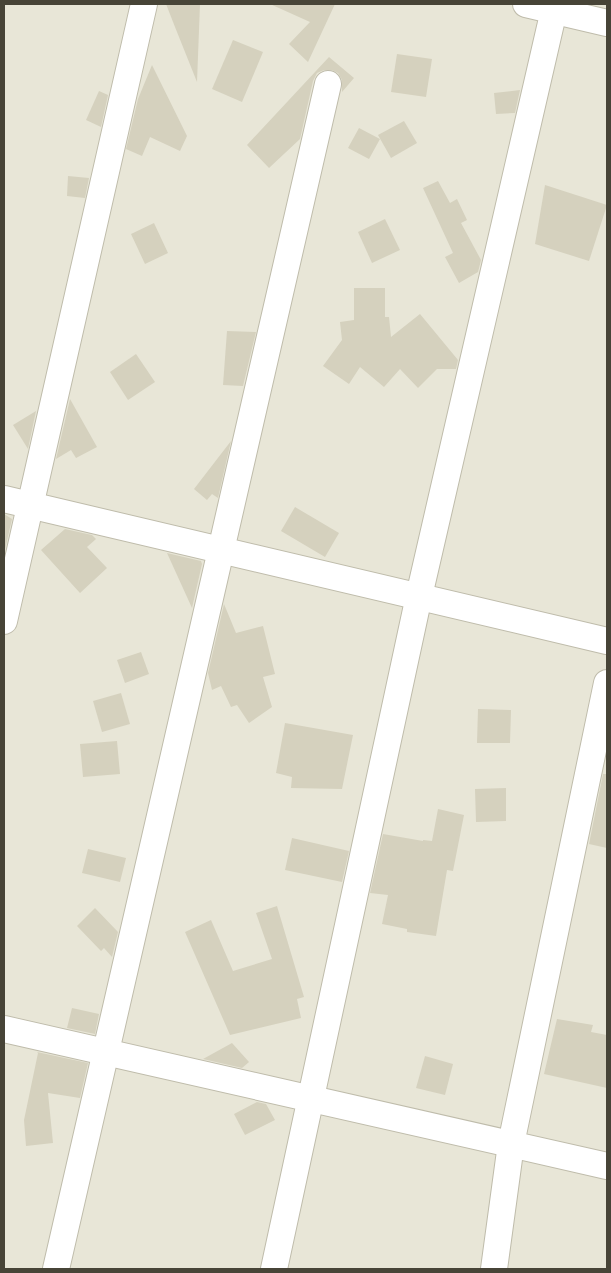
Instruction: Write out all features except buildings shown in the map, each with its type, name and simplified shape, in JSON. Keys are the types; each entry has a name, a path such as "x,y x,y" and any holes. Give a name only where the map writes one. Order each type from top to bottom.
{"street":[{"path":"4,621 144,4"},
{"path":"526,4 607,22"},
{"path":"274,1269 419,596 554,10"},
{"path":"56,1269 328,84"},
{"path":"4,499 607,641"},
{"path":"494,1269 511,1144 607,684"},
{"path":"4,1029 607,1166"}],"shaded area":[{"path":"4,4 607,4 607,1269 4,1269"}]}
